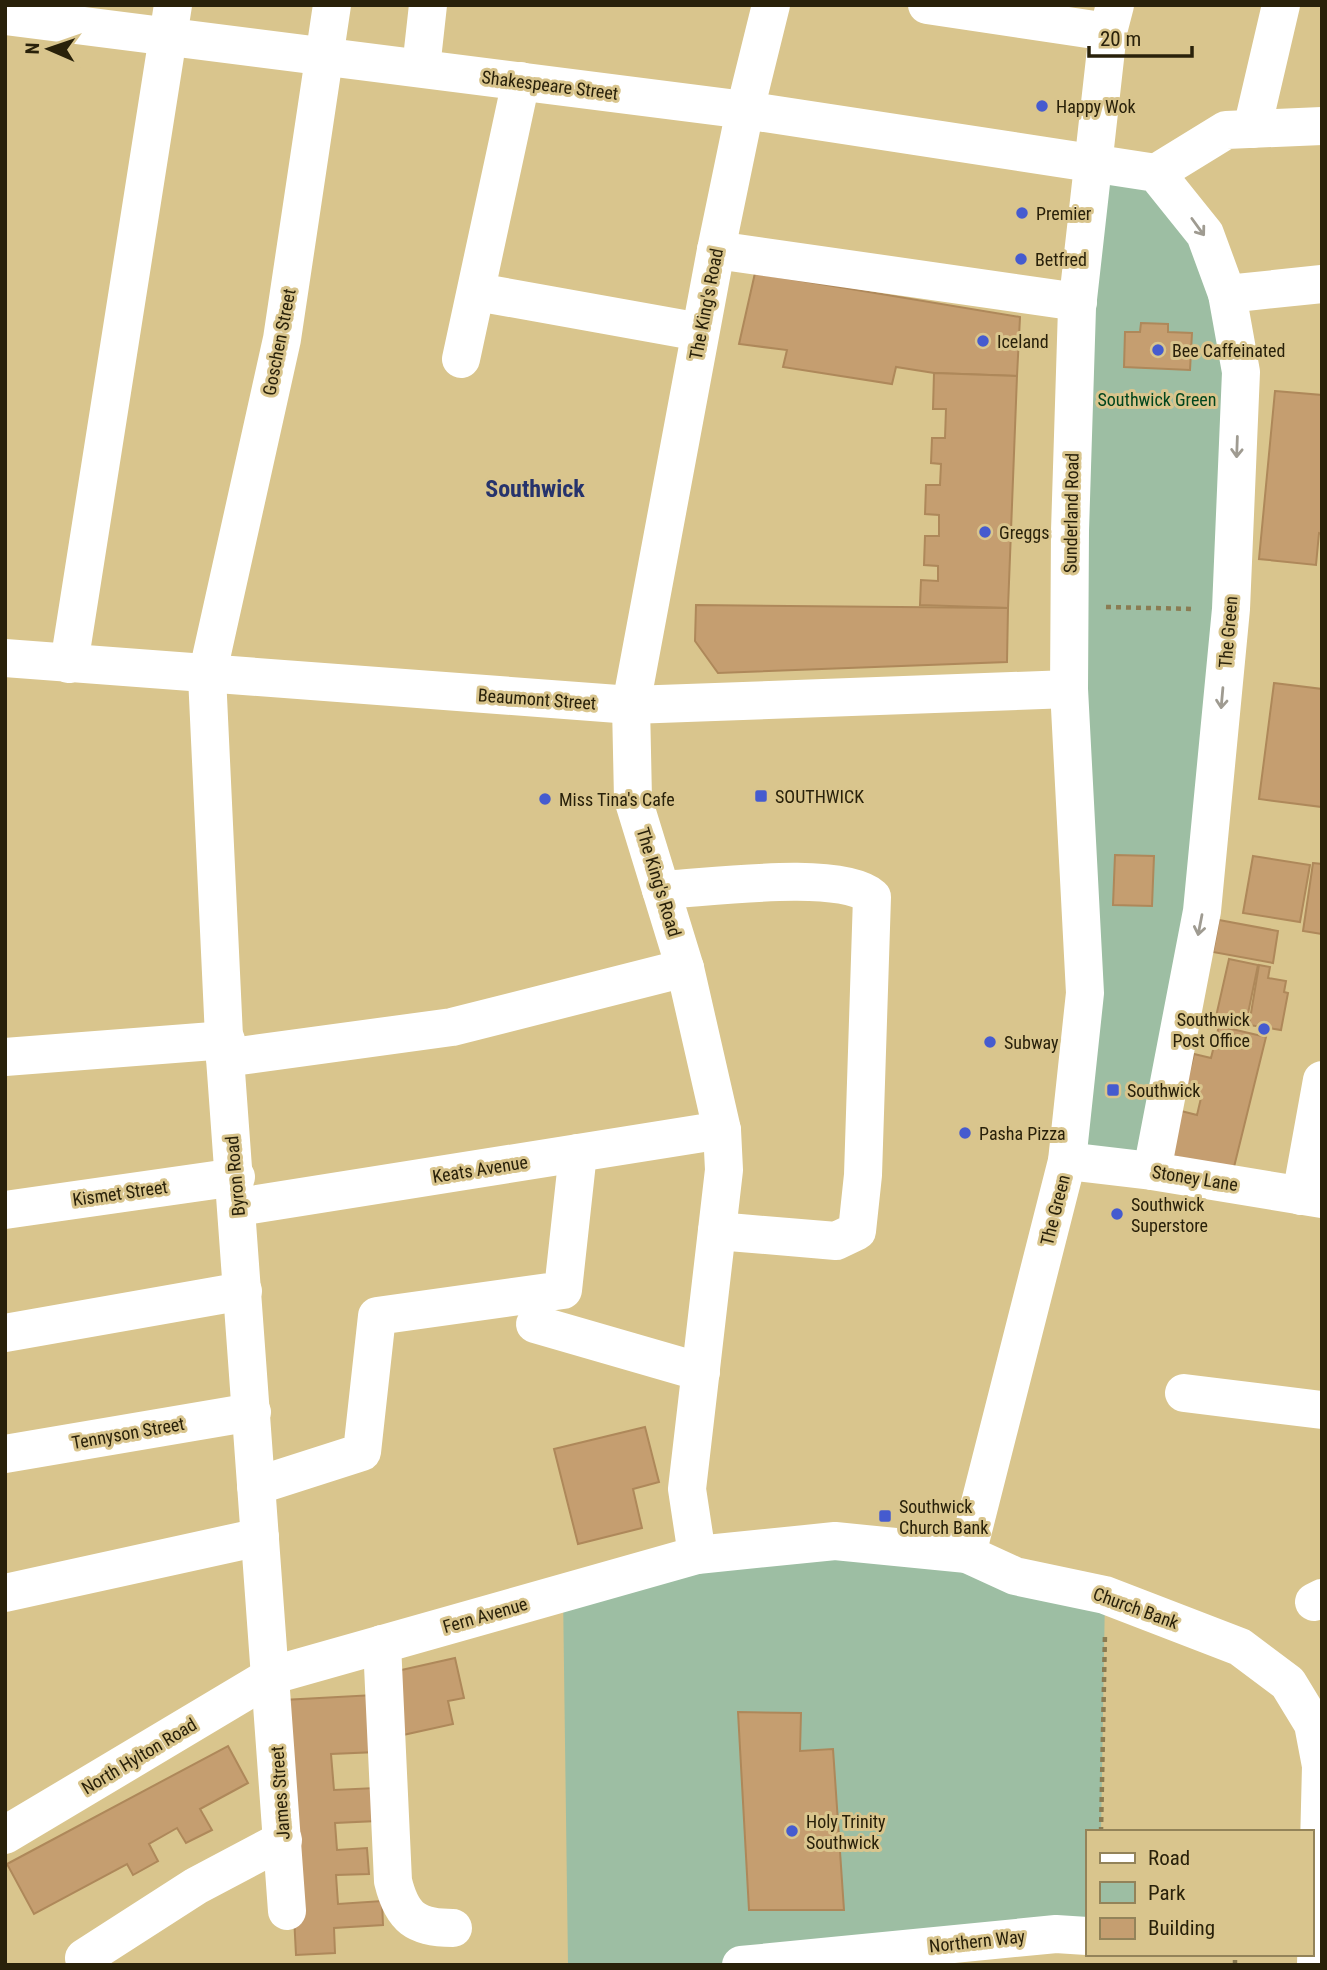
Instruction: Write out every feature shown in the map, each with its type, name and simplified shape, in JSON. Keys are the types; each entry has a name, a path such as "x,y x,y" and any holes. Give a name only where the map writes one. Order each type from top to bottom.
{"street":[{"name":"Goschen Street","path":"207,676 282,338 332,5"},
{"path":"421,68 428,5"},
{"name":"The King's Road","path":"697,1555 687,1489 724,1170 722,1130 685,968 633,799 631,705 716,250 745,110 771,5"},
{"path":"927,5 1112,19"},
{"path":"1252,129 1281,5"},
{"name":"Shakespeare Street","path":"5,16 171,21 325,57 745,110 1093,166"},
{"name":"Sunderland Road","path":"1080,858 1069,689 1078,302 1112,19"},
{"path":"69,664 171,21"},
{"path":"461,359 521,81"},
{"path":"1093,166 1156,173 1226,130 1322,127"},
{"name":"The Green","path":"1152,1171 1202,911 1231,609 1241,372 1227,294 1205,234 1156,173"},
{"path":"716,250 1078,302"},
{"path":"1227,294 1322,284"},
{"path":"477,292 700,332"},
{"name":"Beaumont Street","path":"5,658 207,676 631,705 1069,689"},
{"name":"Byron Road","path":"207,676 226,1049 256,1486 273,1675"},
{"name":"The Green","path":"967,1554 1067,1161 1085,993 1080,858"},
{"path":"661,890 822,881 862,887 872,897 864,1161 857,1231 836,1241 717,1231"},
{"path":"5,1056 226,1049 452,1027 685,968"},
{"path":"1311,1197 1322,1080"},
{"name":"Keats Avenue","path":"237,1192 578,1153 722,1130"},
{"path":"256,1486 362,1452 377,1316 563,1290 578,1153"},
{"name":"Stoney Lane","path":"1067,1161 1152,1171 1311,1197"},
{"name":"Kismet Street","path":"5,1210 237,1192"},
{"path":"5,1333 243,1292"},
{"path":"535,1324 701,1372"},
{"path":"1184,1393 1322,1410"},
{"name":"Tennyson Street","path":"5,1454 252,1412"},
{"path":"5,1593 260,1537"},
{"name":"Church Bank","path":"697,1555 835,1541 967,1554 1015,1576 1105,1595 1240,1647 1288,1683 1317,1722 1321,1766 1317,1956"},
{"name":"Fern Avenue","path":"273,1675 697,1555"},
{"path":"382,1644 390,1831 397,1900 406,1914 417,1922 433,1928 453,1928"},
{"name":"North Hylton Road","path":"5,1835 273,1675"},
{"name":"James Street","path":"273,1675 288,1912"},
{"path":"84,1958 196,1886 283,1840"},
{"name":"Northern Way","path":"741,1965 1056,1934 1086,1936"}],"path":[{"path":"1070,606 1231,609"},
{"path":"1101,1830 1105,1595"}],"green space":[{"name":"Southwick Green","path":"1094,162 1156,173 1227,294 1231,609 1152,1171 1067,1161 1080,858"},
{"name":"Holy Trinity Southwick","path":"967,1554 1105,1595 1101,1830 1086,1830 1086,1936 741,1965 568,1965 563,1593 697,1555"}],"building":[{"path":"755,273 1020,317 1017,376 934,373 896,367 892,384 783,367 787,350 739,344"},
{"name":"Bee Caffeinated","path":"1141,323 1168,324 1168,332 1192,333 1190,370 1124,367 1125,332 1140,332"},
{"path":"934,373 1017,376 1008,608 920,605 921,580 938,581 938,566 924,565 925,536 939,536 939,515 925,514 926,485 940,485 941,464 931,463 932,438 945,438 946,409 933,409"},
{"path":"1275,391 1322,395 1322,534 1319,533 1316,565 1259,559"},
{"path":"696,605 1008,608 1007,662 718,673 695,641"},
{"path":"1274,683 1322,689 1322,807 1259,799"},
{"path":"1115,855 1154,856 1152,906 1113,905"},
{"path":"1253,856 1310,865 1300,922 1243,913"},
{"path":"1313,863 1322,864 1322,934 1303,931"},
{"path":"1219,920 1278,931 1273,963 1213,952"},
{"path":"1229,959 1258,965 1245,1028 1215,1021"},
{"path":"1259,965 1270,967 1268,978 1286,981 1284,992 1288,993 1281,1030 1249,1025"},
{"path":"1219,1026 1266,1037 1233,1171 1166,1154 1177,1110 1197,1115 1201,1098 1184,1093 1194,1054 1211,1058"},
{"path":"645,1427 659,1482 633,1489 642,1528 578,1544 554,1449"},
{"path":"455,1658 464,1698 448,1701 453,1724 403,1735 388,1673"},
{"path":"374,1695 377,1752 331,1754 334,1790 376,1788 377,1821 335,1823 337,1850 367,1848 369,1874 336,1875 338,1904 382,1901 383,1925 334,1928 335,1953 296,1955 283,1700"},
{"name":"Holy Trinity Southwick","path":"738,1712 801,1713 800,1751 833,1749 844,1910 749,1910"},
{"path":"228,1746 248,1783 200,1809 212,1830 186,1843 177,1828 149,1844 158,1861 133,1875 127,1864 34,1914 7,1864"}],"place":[{"name":"Happy Wok","path":"1042,106"},
{"name":"Premier","path":"1022,213"},
{"name":"Betfred","path":"1021,259"},
{"name":"Iceland","path":"983,341"},
{"name":"Bee Caffeinated","path":"1158,350"},
{"name":"Greggs","path":"985,532"},
{"name":"SOUTHWICK","path":"761,796"},
{"name":"Miss Tina's Cafe","path":"545,799"},
{"name":"Southwick Post Office","path":"1264,1029"},
{"name":"Subway","path":"990,1042"},
{"name":"Southwick","path":"1113,1090"},
{"name":"Pasha Pizza","path":"965,1133"},
{"name":"Southwick Superstore","path":"1117,1214"},
{"name":"Southwick Church Bank","path":"885,1516"},
{"name":"Holy Trinity Southwick","path":"792,1831"}],"district":[{"name":"Southwick","path":"535,489"}]}
